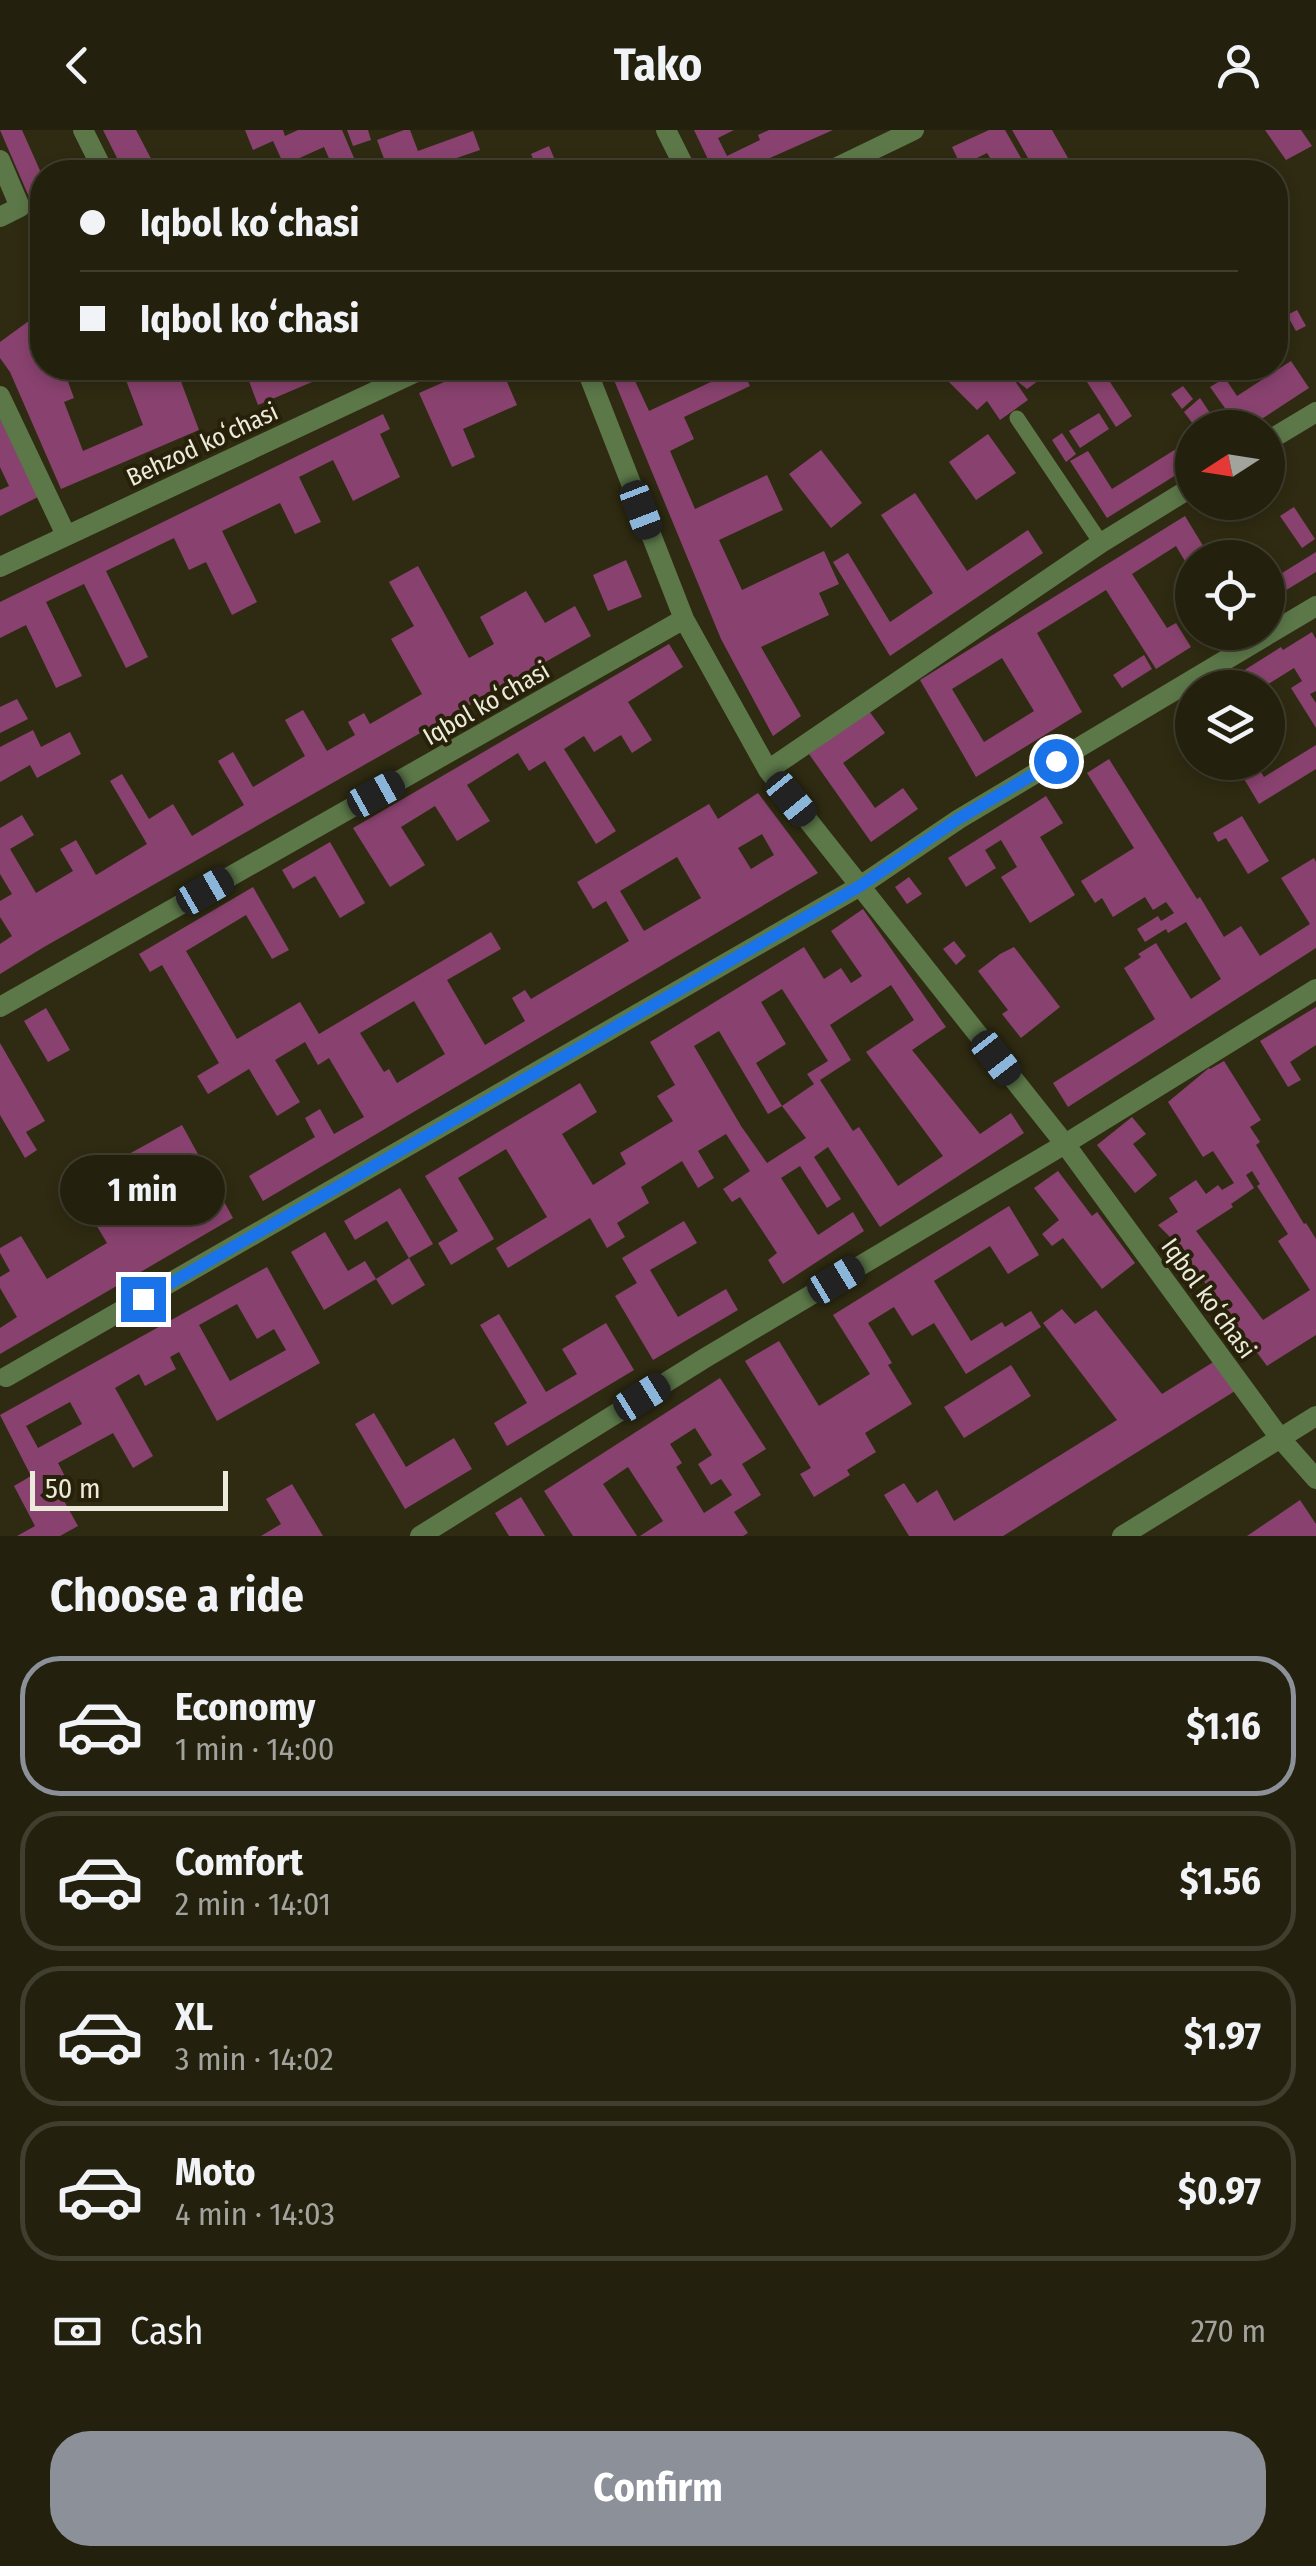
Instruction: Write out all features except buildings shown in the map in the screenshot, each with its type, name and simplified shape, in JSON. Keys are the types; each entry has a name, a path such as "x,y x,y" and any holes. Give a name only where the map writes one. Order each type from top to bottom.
{"street":[{"path":"83,130 98,160"},
{"path":"666,130 681,160"},
{"path":"852,160 914,130"},
{"path":"0,160 20,206 0,217"},
{"name":"Behzod koʻchasi","path":"0,567 399,380"},
{"name":"Iqbol koʻchasi","path":"591,380 684,620 768,770 1064,1144 1280,1438 1316,1479"},
{"path":"0,396 66,535"},
{"path":"1285,431 1316,412"},
{"path":"768,770 1101,543 1175,498"},
{"path":"6,1377 860,886 958,819 1316,606"},
{"name":"Iqbol koʻchasi","path":"0,1007 684,620"},
{"path":"420,1536 705,1358 1316,989"},
{"path":"1122,1536 1316,1416"}],"lane":[{"path":"1016,418 1101,543"}],"route":[{"path":"143,1299 860,886 958,819 1056,761"}]}
